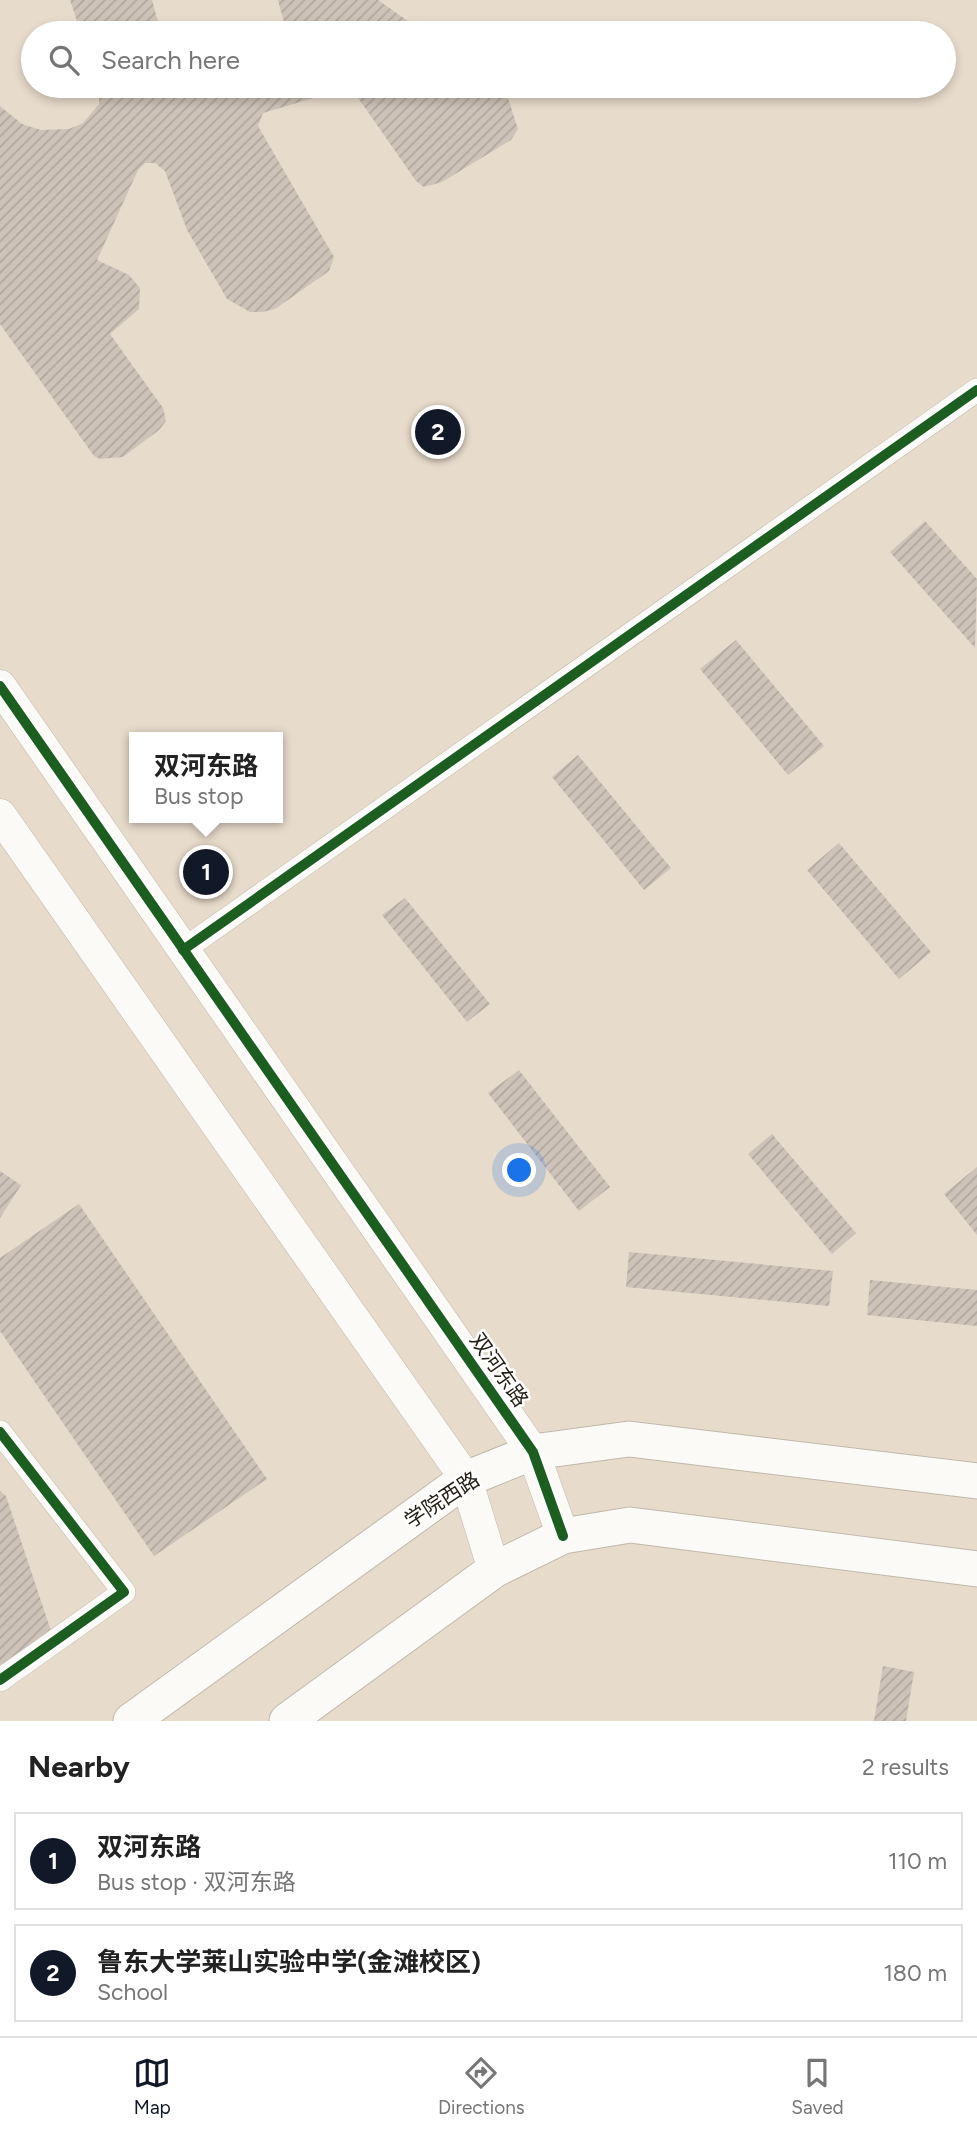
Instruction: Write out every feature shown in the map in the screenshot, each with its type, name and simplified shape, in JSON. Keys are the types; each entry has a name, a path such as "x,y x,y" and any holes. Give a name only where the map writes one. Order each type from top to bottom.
{"main road":[{"name":"学院西路","path":"131,1721 466,1479 533,1452 629,1439 977,1481"},
{"path":"287,1721 494,1570 562,1536 630,1525 977,1569"}],"street":[{"path":"183,950 977,390"},
{"name":"双河东路","path":"0,686 533,1452 562,1536"},
{"path":"0,815 466,1479 494,1570"},
{"path":"0,1432 124,1592 0,1681"}],"building":[{"path":"70,0 152,0 158,21 77,21"},
{"path":"278,0 378,0 408,21 284,21"},
{"path":"99,98 313,98 263,113 258,126 334,257 329,271 275,309 250,312 227,299 187,230 165,171 155,163 145,163 138,170 97,260 129,275 140,288 139,309 110,334 163,408 166,421 159,430 123,457 100,459 94,456 0,324 0,106 22,124 41,130 69,129 83,123 99,104"},
{"path":"358,98 508,98 518,129 511,140 442,182 424,187 416,181"},
{"path":"925,521 977,579 975,648 890,552"},
{"path":"736,640 824,746 788,775 700,669"},
{"path":"578,755 671,868 644,890 552,777"},
{"path":"839,843 931,952 899,979 807,870"},
{"path":"405,898 490,1004 467,1022 382,915"},
{"path":"519,1070 610,1187 579,1211 488,1093"},
{"path":"772,1134 856,1233 832,1254 748,1154"},
{"path":"977,1167 977,1235 944,1194"},
{"path":"0,1171 21,1185 0,1218"},
{"path":"79,1204 267,1479 154,1556 0,1331 0,1258"},
{"path":"629,1252 833,1271 829,1306 626,1287"},
{"path":"870,1280 977,1290 977,1326 867,1315"},
{"path":"0,1491 6,1496 52,1634 0,1665"},
{"path":"883,1666 914,1672 906,1721 874,1721"}],"cycle path":[{"path":"183,950 977,390"},
{"path":"0,686 533,1452 563,1536"},
{"path":"0,1432 124,1592 0,1680"}],"place":[{"name":"鲁东大学莱山实验中学(金滩校区)","path":"438,432"},
{"name":"双河东路","path":"206,872"}]}
